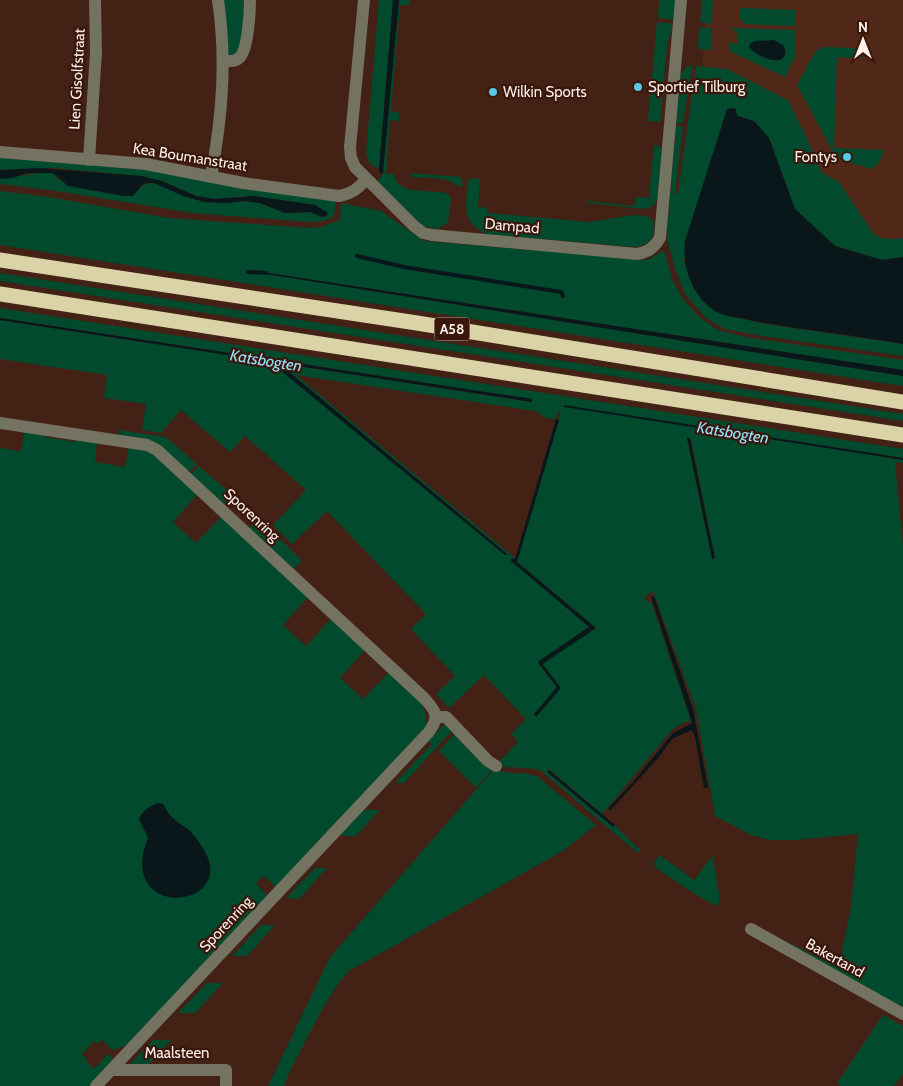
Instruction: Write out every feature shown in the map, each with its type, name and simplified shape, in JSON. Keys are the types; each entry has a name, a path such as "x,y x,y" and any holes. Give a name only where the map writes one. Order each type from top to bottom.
{"highway":[{"name":"A58","path":"0,260 427,325 903,402"},
{"name":"A58","path":"0,294 903,435"}],"street":[{"name":"Lien Gisolfstraat","path":"89,160 96,52 95,0"},
{"path":"211,176 222,103 223,61 218,0"},
{"path":"223,61 240,58 243,52 250,17 250,0"},
{"name":"Dampad","path":"364,0 350,158 355,167 414,226 422,232 432,235 637,254 655,246 660,238 681,0"},
{"name":"Kea Boumanstraat","path":"0,152 146,164 339,196 356,191 367,179"},
{"name":"Sporenring","path":"0,422 147,445 157,450 424,698 433,708 437,717 428,734 96,1086"},
{"name":"Sporenring","path":"437,717 446,718 488,761 496,766"},
{"name":"Bakertand","path":"752,929 903,1014"},
{"name":"Maalsteen","path":"112,1070 226,1070 226,1086"}],"shaded area":[{"name":"Fontys","path":"707,0 903,0 903,244 880,241 702,73"}],"green space":[{"path":"223,0 246,0 246,16 237,55 230,55 228,52"},
{"path":"379,0 393,0 379,169 370,164 366,153"},
{"path":"399,0 410,0 410,5 400,5 391,111 400,113 399,121 390,120 386,172 383,172"},
{"path":"659,0 675,0 674,20 658,18"},
{"path":"702,0 713,0 712,24 700,22"},
{"path":"741,8 796,10 795,26 743,24 743,20 739,20"},
{"path":"657,22 673,24 667,46 660,122 648,121"},
{"path":"699,27 712,28 711,50 698,49"},
{"path":"730,28 795,30 795,57 785,77 729,51 730,41 738,46 738,33"},
{"path":"823,47 855,48 861,52 862,58 837,57 834,148 884,150 881,159 874,168 871,169 844,161 834,154 797,85 815,52"},
{"path":"692,65 683,123 676,123 681,73 686,67"},
{"path":"696,66 727,69 788,100 822,173 836,180 841,185 874,234 888,239 903,238 903,257 882,260 835,246 795,209 769,138 754,121 737,116 735,108 727,109 684,261 692,284 702,299 716,311 725,315 765,324 903,344 903,356 725,329 706,318 685,294 675,269 667,232 676,126 683,127 675,193 678,194"},
{"path":"654,145 658,145 662,150 657,200 653,206 646,209 587,203 587,201 635,206 636,197 649,198"},
{"path":"0,156 169,172 336,201 334,216 325,221 309,222 193,213 0,184 0,179 53,173 59,180 124,196 133,196 144,185 154,183 204,202 226,203 244,201 260,203 285,213 310,212 322,217 328,213 315,205 254,196 215,199 196,196 162,181 141,176 53,168 0,170"},
{"path":"384,173 394,174 401,186 408,189 448,194 451,199 448,222 438,229 422,226 377,181"},
{"path":"409,173 461,177 462,187 447,180 413,177"},
{"path":"471,178 480,179 478,207 487,208 487,213 589,222 634,215 646,216 653,220 654,230 652,238 649,242 635,247 486,234 477,229 466,211 468,180"},
{"path":"0,191 49,197 169,218 310,228 321,227 340,220 341,203 381,211 424,241 648,260 664,250 672,279 683,299 699,317 718,330 745,337 903,360 903,370 261,273 903,376 903,386 0,245"},
{"path":"0,273 903,414 903,421 0,281"},
{"path":"0,308 903,449 903,458 564,406 903,460 903,463 895,462 903,545 903,1010 774,935 839,968 851,905 858,834 796,840 770,840 751,835 715,816 696,709 653,591 644,597 647,601 651,602 691,721 683,723 672,730 602,814 550,770 548,772 613,827 615,825 637,848 639,846 641,849 638,853 541,771 497,764 518,742 511,734 526,719 484,675 449,708 436,694 455,676 411,629 426,614 327,511 292,544 273,525 306,490 245,436 230,452 181,410 161,433 142,430 146,404 104,398 107,375 0,359 0,320 531,402 532,399 0,318","holes":["276,366 282,366 507,554 505,555","296,375 535,411 546,418 556,419 558,412 561,412 517,562 596,628 544,662 543,665 561,688 535,714 557,687 539,664 589,626 511,561 515,558","687,438 691,439 715,558 712,558"]},
{"path":"119,430 166,437 197,464 189,472 118,436"},
{"path":"24,432 76,442 76,440 97,443 95,462 125,467 129,447 152,452 198,494 173,522 196,543 222,516 308,597 283,625 306,646 331,619 365,650 340,678 363,699 389,672 416,696 425,711 426,719 425,728 276,887 264,876 256,883 268,896 126,1046 112,1050 102,1040 98,1044 94,1041 82,1054 94,1069 108,1054 114,1059 89,1086 0,1086 0,448 21,451","holes":["167,810 170,816 190,831 145,844"]},
{"path":"199,466 232,495 224,504 191,474"},
{"path":"258,517 302,561 294,569 249,528"},
{"path":"446,722 453,730 404,783 395,783 432,744 428,741"},
{"path":"456,732 492,770 476,788 439,751"},
{"path":"494,769 509,773 537,776 596,825 563,851 349,971 340,981 324,1007 284,1086 268,1086 330,957"},
{"path":"363,810 380,810 356,836 343,836 341,834"},
{"path":"660,855 694,880 712,856 720,901 716,906 688,890 655,867 654,863"},
{"path":"315,868 327,868 299,899 286,898"},
{"path":"261,925 275,925 247,956 232,956"},
{"path":"207,983 223,983 195,1013 178,1013"},
{"path":"883,1015 903,1026 903,1074 894,1086 841,1086 837,1083"},
{"path":"153,1040 171,1040 148,1065 129,1065"}],"water":[{"path":"393,0 399,0 383,172 380,174 379,169"},
{"path":"774,40 784,46 785,53 783,58 779,60 759,55 749,47 755,41"},
{"path":"735,108 737,116 754,121 769,138 795,209 835,246 882,260 903,257 903,344 774,325 730,316 715,311 700,297 687,271 684,251 685,241 727,109"},
{"path":"38,168 141,176 162,181 196,196 215,199 254,196 315,205 328,213 322,217 310,212 285,213 260,203 244,201 226,203 204,202 183,196 154,183 146,183 141,186 133,196 124,196 68,186 53,173 27,173 13,178 0,179 0,170"},
{"path":"261,273 903,370 903,376"},
{"name":"Katsbogten","path":"0,318 532,399 532,402 0,320"},
{"path":"275,366 282,366 507,554 505,555"},
{"name":"Katsbogten","path":"564,405 903,458 903,460 564,407"},
{"path":"556,419 559,420 517,562 596,628 544,663 543,665 561,688 536,717 534,714 557,687 539,664 539,661 589,627 511,561 511,558 515,559"},
{"path":"687,438 690,438 715,558 712,559"},
{"path":"654,596 693,709 708,787 704,788 695,737 692,730 672,739 659,757 610,811 608,808 633,782 673,733 692,723 651,597"},
{"path":"549,770 615,825 613,827 547,772"},
{"path":"158,803 163,804 176,821 190,831 201,845 209,861 209,878 201,889 188,896 172,897 157,893 146,882 142,863 148,838 139,819 142,813"}],"waterway":[{"path":"357,256 404,267 561,292 563,296"},
{"path":"248,272 266,273"}],"place":[{"name":"Sportief Tilburg","path":"638,87"},
{"name":"Wilkin Sports","path":"493,92"},
{"name":"Fontys","path":"847,157"}]}
